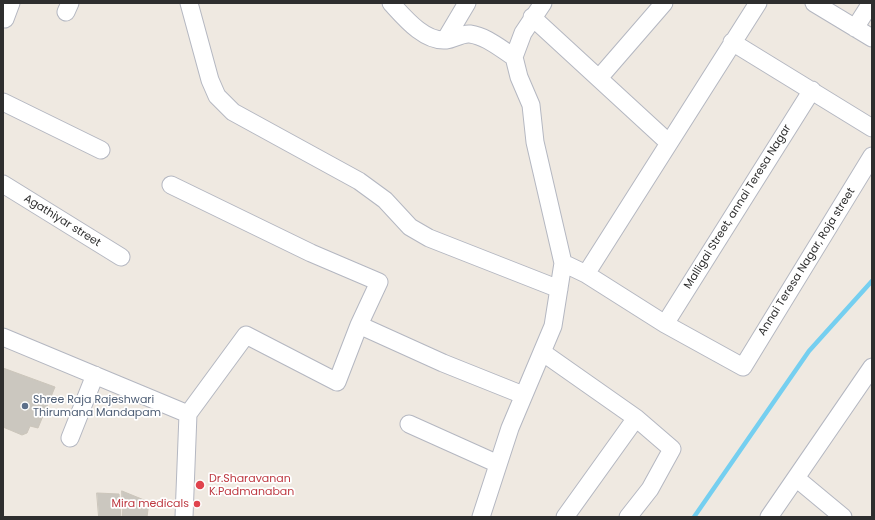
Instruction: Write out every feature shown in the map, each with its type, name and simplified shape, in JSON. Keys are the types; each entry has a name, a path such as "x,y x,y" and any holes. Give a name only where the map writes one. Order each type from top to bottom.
{"street":[{"path":"3,18 5,19 12,3"},
{"path":"189,3 210,80 217,96 233,112 359,181 385,200 410,227 428,238 559,289"},
{"path":"391,3 418,30 430,36 445,40 469,33 485,39 514,57"},
{"path":"445,40 467,3"},
{"path":"481,517 510,428 553,326 563,263 535,142 531,105 519,77 514,57 523,33 542,3"},
{"path":"599,78 664,3"},
{"path":"586,274 758,3"},
{"path":"814,3 872,38"},
{"path":"855,28 871,3"},
{"path":"532,17 668,143"},
{"path":"732,42 872,128"},
{"name":"Malligai Street, annai Teresa Nagar","path":"665,324 812,90"},
{"path":"3,102 101,150"},
{"name":"Annai Teresa Nagar, Roja street","path":"665,324 743,367 872,156"},
{"name":"Agathiyar street","path":"3,184 121,257"},
{"path":"171,185 310,253 379,282 359,325 337,382 246,334 188,414 184,517"},
{"path":"563,263 586,274 665,324"},
{"path":"359,325 443,363 523,395"},
{"path":"3,337 188,414"},
{"path":"542,352 636,418 672,449 650,489 628,517"},
{"path":"769,517 872,367"},
{"path":"70,438 95,375"},
{"path":"565,517 636,418"},
{"path":"409,424 498,464"},
{"path":"796,478 843,517"}],"building":[{"name":"Shree Raja Rajeshwari Thirumana Mandapam","path":"3,368 55,387 38,428 30,426 27,433 22,435 3,427"},
{"path":"122,491 149,502 147,517 123,517"},
{"path":"97,493 119,494 121,517 99,517"}],"waterway":[{"path":"694,517 809,351 872,281"}],"place":[{"name":"Shree Raja Rajeshwari Thirumana Mandapam","path":"25,406"},
{"name":"Dr.Sharavanan K.Padmanaban","path":"200,485"},
{"name":"Mira medicals","path":"197,504"}]}
